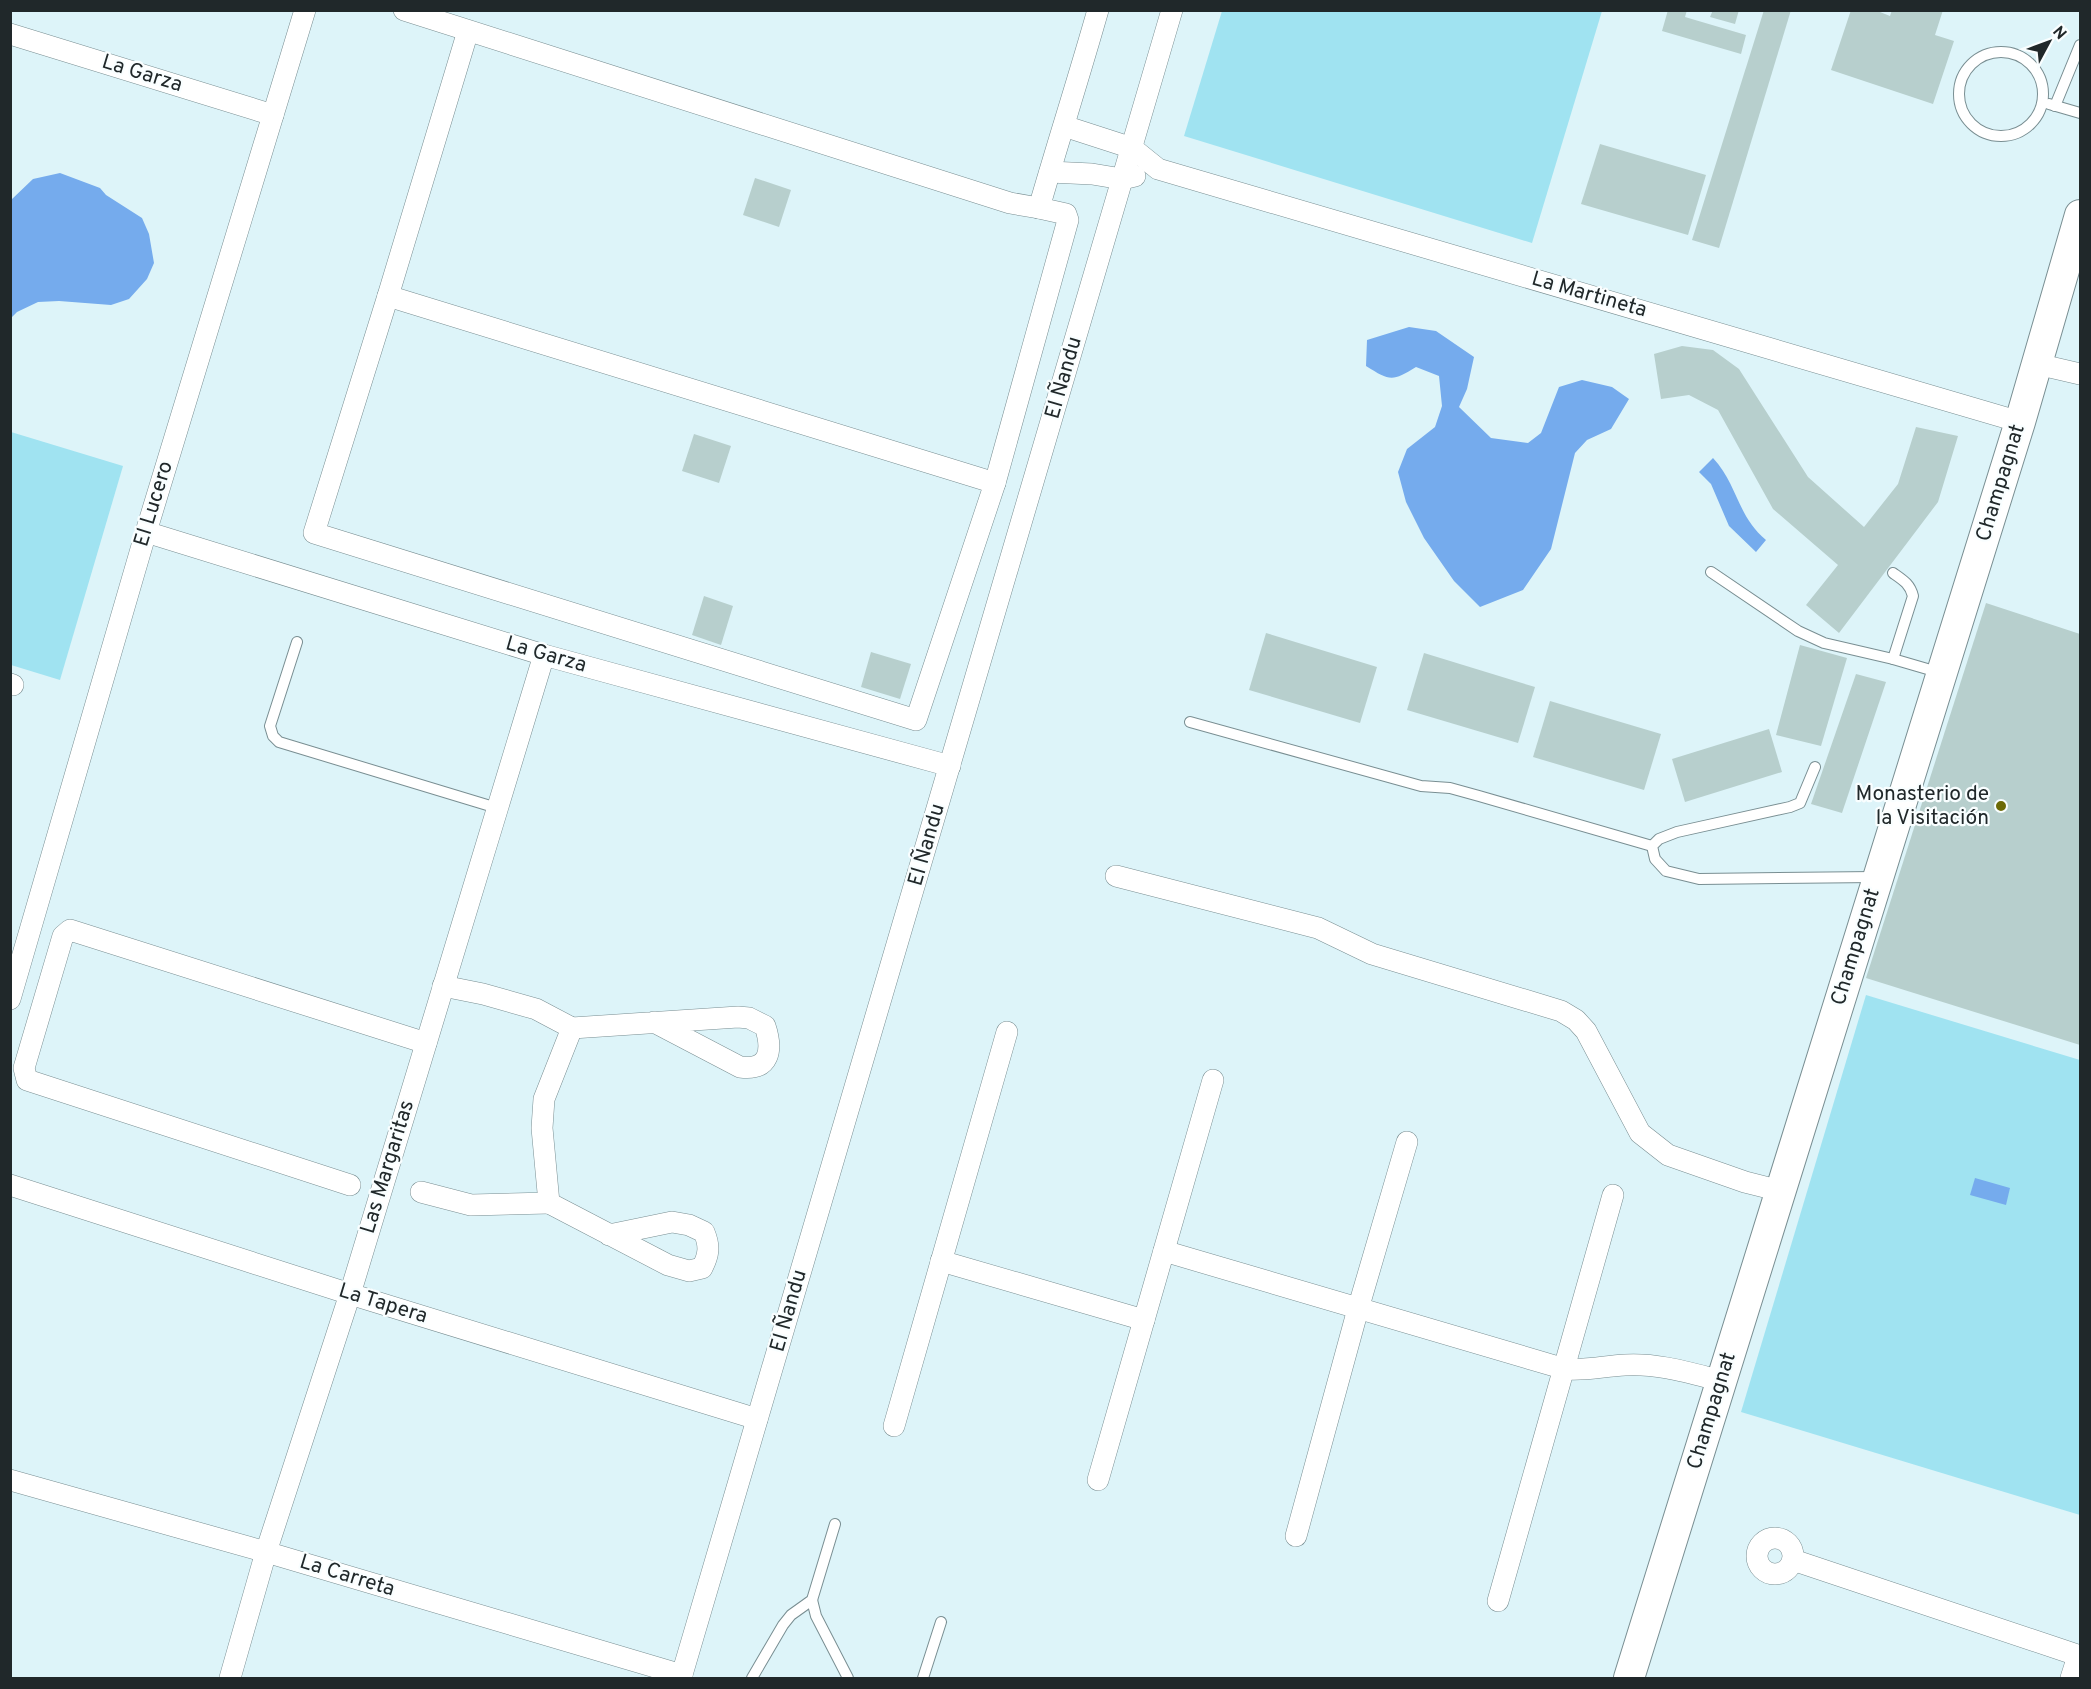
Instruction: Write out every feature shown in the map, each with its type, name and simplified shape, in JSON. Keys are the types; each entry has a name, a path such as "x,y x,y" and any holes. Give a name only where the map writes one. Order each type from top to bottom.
{"street":[{"name":"El Lucero","path":"10,999 146,532 305,10"},
{"path":"404,10 468,30 1010,203 1066,214 1068,220 995,483 916,720 314,533 468,30"},
{"path":"1039,208 1098,10"},
{"name":"El Ñandu","path":"681,1677 1172,10"},
{"name":"La Garza","path":"10,34 273,115"},
{"path":"1065,126 1132,148 1158,169"},
{"path":"1050,172 1092,174 1122,179 1158,169"},
{"name":"La Martineta","path":"1158,169 2020,422"},
{"name":"Champagnat","path":"1629,1678 2020,422 2080,215"},
{"path":"388,296 995,483"},
{"path":"2037,364 2080,374"},
{"name":"La Garza","path":"146,532 544,655 950,766"},
{"name":"Las Margaritas","path":"230,1678 266,1552 350,1294 544,655"},
{"path":"1116,876 1318,928 1372,954 1561,1011 1576,1020 1586,1031 1640,1133 1653,1145 1668,1155 1745,1182 1781,1191"},
{"path":"350,1185 27,1080 24,1068 63,936 70,930 426,1043"},
{"path":"443,986 483,994 536,1009 572,1028 654,1022 749,1018 765,1026 770,1041 768,1056 761,1065 752,1069 740,1067 654,1022"},
{"path":"549,1203 542,1128 544,1098 572,1028"},
{"path":"894,1426 1007,1032"},
{"path":"1098,1480 1213,1080"},
{"path":"1296,1536 1358,1309 1407,1143"},
{"name":"La Tapera","path":"10,1185 350,1294 757,1419"},
{"path":"421,1192 471,1205 549,1203 609,1235"},
{"path":"1498,1601 1613,1195"},
{"path":"1164,1251 1565,1369 1584,1370 1625,1365 1651,1366 1722,1381"},
{"path":"941,1261 1144,1320"},
{"name":"La Carreta","path":"10,1480 266,1552 681,1677"},
{"path":"1793,1560 2079,1656 2071,1678"}],"lane":[{"path":"2055,106 2080,45"},
{"path":"2005,52 2019,55 2031,63 2039,75 2044,88 2043,102 2039,116 2018,134 2005,137 1991,136 1973,126 1961,109 1958,95 1960,81 1977,59 1990,53 2005,52"},
{"path":"2043,102 2080,113"},
{"path":"1712,572 1798,631 1824,643 1941,673"},
{"path":"1893,573 1906,582 1913,596 1893,659"},
{"path":"297,642 270,726 273,736 279,742 497,808"},
{"path":"1190,722 1421,786 1450,788 1652,846"},
{"path":"1652,846 1659,839 1677,832 1800,803 1815,767"},
{"path":"1652,846 1655,859 1666,871 1699,879 1878,877"},
{"path":"836,1524 812,1600 816,1616 849,1678"},
{"path":"752,1678 783,1624 812,1600"},
{"path":"923,1678 941,1622"}],"shaded area":[{"path":"1222,11 1602,11 1532,243 1184,136"},
{"path":"11,432 123,466 60,680 11,665"},
{"path":"1866,995 2080,1060 2080,1515 1741,1412"}],"water":[{"path":"60,173 100,188 106,195 142,218 149,234 154,263 147,279 129,299 111,305 59,301 38,302 17,312 11,318 11,200 33,179"},
{"path":"1409,327 1436,331 1474,357 1467,389 1459,407 1491,438 1528,443 1541,433 1559,387 1582,380 1612,387 1629,399 1611,429 1587,440 1575,453 1551,549 1523,590 1480,607 1454,581 1424,538 1406,502 1398,472 1407,449 1435,427 1442,406 1439,376 1416,367 1391,378 1366,366 1367,340"},
{"path":"1713,458 1728,479 1749,521 1766,540 1756,552 1729,526 1711,484 1699,472"},
{"path":"1975,1178 2010,1188 2006,1205 1970,1195"}],"building":[{"path":"1668,10 1687,10 1685,17 1746,35 1741,54 1662,31"},
{"path":"1713,10 1739,10 1735,24 1710,17"},
{"path":"1764,10 1791,10 1719,248 1692,240"},
{"path":"1851,10 1875,10 1890,16 1892,10 1943,10 1935,35 1954,41 1933,104 1831,70"},
{"path":"1600,144 1706,175 1688,235 1581,204"},
{"path":"755,178 791,190 779,227 743,215"},
{"path":"1682,346 1713,350 1739,369 1808,477 1864,527 1898,484 1916,427 1958,436 1938,502 1839,633 1806,605 1838,565 1773,509 1718,410 1689,395 1661,399 1654,354"},
{"path":"694,434 731,446 719,483 682,471"},
{"path":"704,596 733,606 721,645 692,635"},
{"name":"Monasterio de la Visitación","path":"1986,603 2080,634 2080,1045 1866,978"},
{"path":"1266,633 1377,667 1360,723 1249,690"},
{"path":"1800,645 1847,658 1821,746 1776,735"},
{"path":"871,652 911,664 900,699 861,687"},
{"path":"1424,653 1535,687 1518,743 1407,710"},
{"path":"1856,674 1886,682 1842,813 1811,804"},
{"path":"1550,701 1661,734 1644,790 1533,757"},
{"path":"1769,729 1782,772 1685,802 1672,759"}],"place":[{"name":"Monasterio de la Visitación","path":"2001,806"}]}
